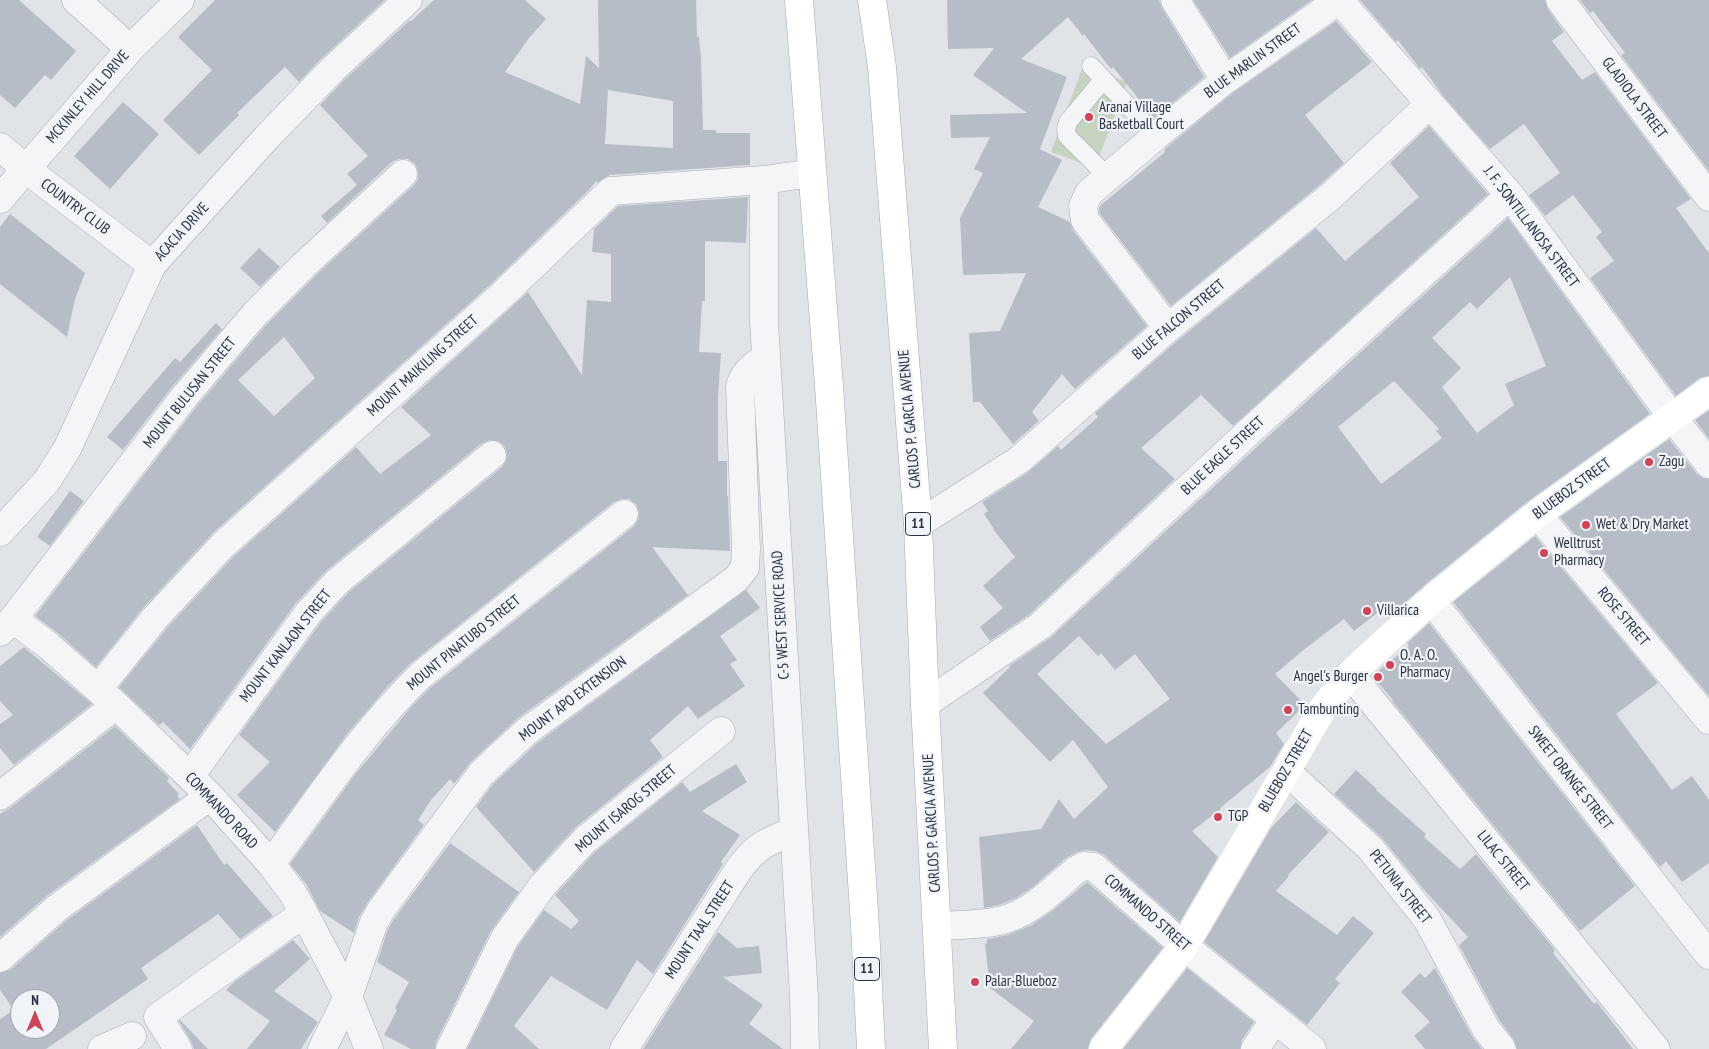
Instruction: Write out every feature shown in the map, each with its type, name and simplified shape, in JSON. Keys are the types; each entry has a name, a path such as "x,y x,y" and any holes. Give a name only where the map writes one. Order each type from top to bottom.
{"main road":[{"name":"11","path":"799,0 829,386 866,926 871,1049"},
{"name":"CARLOS P. GARCIA AVENUE","path":"872,0 882,67 918,524 925,704 943,1049"},
{"name":"BLUEBOZ STREET","path":"1103,1049 1184,946 1323,708 1350,674 1431,600 1537,514 1709,391"}],"street":[{"path":"76,0 130,48"},
{"name":"MCKINLEY HILL DRIVE","path":"0,199 130,48 180,0"},
{"name":"ACACIA DRIVE","path":"0,532 46,482 67,450 152,265 273,130 333,69 408,0"},
{"path":"1175,0 1225,80"},
{"name":"BLUE MARLIN STREET","path":"1168,328 1085,220 1083,206 1089,193 1225,80 1339,0"},
{"name":"J. F. SONTILLANOSA STREET","path":"1339,0 1510,195 1672,417 1709,464"},
{"name":"GLADIOLA STREET","path":"1560,0 1709,197"},
{"name":"BLUE FALCON STREET","path":"918,524 1019,460 1168,328 1332,196 1430,104"},
{"name":"COUNTRY CLUB","path":"0,147 152,265"},
{"name":"MOUNT MAIKILING STREET","path":"0,796 107,697 155,618 222,545 502,294 611,191 764,180 812,173"},
{"name":"MOUNT BULUSAN STREET","path":"7,626 185,396 255,314 291,277 403,174"},
{"name":"C-5 WEST SERVICE ROAD","path":"764,180 764,321 804,996 802,1046"},
{"name":"BLUE EAGLE STREET","path":"925,704 1040,626 1244,436 1510,195"},
{"name":"MOUNT APO EXTENSION","path":"322,1049 348,997 374,922 481,774 527,731 736,579 745,568 746,549 740,387 743,377 748,370 766,357"},
{"name":"MOUNT KANLAON STREET","path":"190,776 309,612 338,581 492,455"},
{"name":"MOUNT PINATUBO STREET","path":"270,864 346,762 394,702 420,675 624,514"},
{"name":"ROSE STREET","path":"1537,514 1709,720"},
{"name":"SWEET ORANGE STREET","path":"1431,600 1709,955"},
{"name":"COMMANDO ROAD","path":"7,626 50,647 107,697 210,796 270,864 292,892 304,913 348,997 369,1049"},
{"name":"LILAC STREET","path":"1350,674 1656,1049"},
{"name":"MOUNT ISAROG STREET","path":"450,1049 505,938 542,885 585,840 721,731"},
{"name":"PETUNIA STREET","path":"1286,771 1370,848 1427,919 1486,1029 1502,1049"},
{"path":"0,958 57,908 210,796"},
{"name":"MOUNT TAAL STREET","path":"624,1049 751,853 765,842 793,831"},
{"name":"COMMANDO STREET","path":"938,926 1002,921 1032,907 1076,870 1084,866 1094,867 1184,946 1312,1049"},
{"path":"178,1049 158,1017 304,913"},
{"path":"1255,1049 1275,1019"},
{"path":"102,1049 132,1036"}],"lane":[{"path":"1091,66 1156,136"},
{"path":"1103,80 1068,122 1066,128 1067,136 1108,177"}],"green space":[{"name":"Aranai Village Basketball Court","path":"1083,66 1127,82 1095,168 1051,152"}],"building":[{"path":"0,0 19,0 76,51 51,80 45,75 15,108 0,95"},
{"path":"215,0 385,0 299,82 285,67 237,113 239,115 199,155 163,120 212,70 178,37"},
{"path":"434,0 525,0 546,19 529,38 505,72 580,104 586,56 599,68 598,0 696,0 697,37 699,37 701,59 703,130 716,130 716,133 750,133 750,165 610,175 597,183 597,180 589,190 491,284 213,533 144,607 96,667 35,616 197,406 266,325 315,276 414,185 418,179 418,171 415,164 408,159 399,159 392,162 327,223 321,216 357,185 347,174 368,156 320,105 344,80","holes":["608,90 673,101 673,148 605,144","284,337 315,378 274,416 238,380"]},
{"path":"947,0 1159,0 1204,77 1154,118 1113,67 1111,69 1068,17 1021,59 1067,77 1040,149 1062,160 1038,207 1070,222 1073,230 1147,326 1075,389 1062,374 1032,412 1039,421 1013,444 980,402 973,402 969,333 1000,331 1026,273 963,275 960,218 983,173 974,169 990,137 951,138 950,115 1027,113 973,75 994,48 948,49"},
{"path":"1193,0 1312,0 1230,58"},
{"path":"1360,0 1545,0 1548,9 1564,32 1552,41 1582,80 1595,72 1691,199 1676,208 1709,253 1709,376 1700,378 1676,396 1590,278 1614,261 1596,237 1602,232 1573,195 1545,216 1529,195 1560,173 1524,124 1490,149 1444,97 1422,67 1420,69 1398,40 1396,42"},
{"path":"1580,0 1709,0 1709,171 1621,55 1625,53 1593,11 1590,13"},
{"path":"1336,21 1372,62 1305,115 1344,163 1321,184 1171,306 1100,214 1099,208 1165,152 1166,148 1234,92"},
{"path":"123,102 159,134 110,189 74,156"},
{"path":"1429,126 1488,194 1233,426 1201,395 1141,448 1175,479 1030,614 990,641 980,627 1003,608 983,586 1015,557 984,514 988,511 982,502 1027,473 1058,446 1061,450 1098,417 1095,413 1178,340 1316,228 1345,261 1419,197 1390,163"},
{"path":"748,197 746,243 705,241 705,301 702,301 699,352 721,353 718,396 718,461 727,461 730,551 652,547 688,595 518,718 470,763 454,784 450,779 431,800 418,820 424,825 368,902 359,917 354,933 320,911 306,884 290,864 354,776 411,707 431,687 634,526 638,520 639,512 636,504 629,499 614,502 410,664 388,686 348,733 275,832 237,795 270,762 239,735 321,622 349,592 502,467 506,461 507,453 504,445 498,441 490,440 482,443 327,570 296,603 190,749 163,722 159,725 119,687 167,628 234,556 356,447 380,474 431,435 401,407 528,292 582,375 587,300 611,302 611,254 592,252 594,229 618,206"},
{"path":"10,214 85,273 75,299 67,337 0,284 0,227"},
{"path":"1508,218 1650,414 1527,502 1421,588 1388,618 1381,610 1354,631 1344,619 1275,674 1305,705 1276,733 1284,744 1270,767 1192,831 1218,857 1180,922 1104,855 1096,851 1086,850 1066,858 1033,887 1016,898 999,905 984,908 979,837 1041,829 1059,799 1074,819 1108,787 1073,740 1050,762 983,693 1009,666 1051,637","holes":["1510,277 1546,366 1505,384 1514,405 1477,433 1442,387 1461,368 1432,338 1470,302 1477,309","1394,381 1439,429 1436,431 1442,438 1381,484 1338,427","1079,636 1098,656 1101,653 1115,670 1135,654 1170,699 1106,744 1037,674"]},
{"path":"259,248 280,267 260,287 240,268"},
{"path":"216,323 222,329 173,386 123,450 107,437 175,358 180,362"},
{"path":"1709,410 1709,439 1695,420"},
{"path":"1669,439 1697,474 1709,479 1709,696 1560,517"},
{"path":"70,491 84,501 50,546 37,537"},
{"path":"1535,536 1658,683 1616,714 1672,790 1692,776 1709,800 1709,863 1682,882 1666,861 1660,867 1453,602"},
{"path":"746,590 760,608 720,636 737,660 730,664 745,686 698,719 688,706 650,740 663,757 575,828 534,872 476,807 493,784 537,743"},
{"path":"1429,623 1635,886 1580,931 1372,676 1409,646 1407,643"},
{"path":"24,647 92,704 14,765 0,748 0,724 13,715 0,701 0,666"},
{"path":"115,726 169,778 167,781 179,794 177,796 180,799 48,895 0,937 0,814"},
{"path":"736,764 747,782 702,811 740,835 721,862 723,864 653,974 637,960 607,1010 551,976 514,1026 539,1049 467,1049 518,946 544,910 571,929 579,921 555,895 596,851 682,782 690,792"},
{"path":"1356,770 1426,834 1424,837 1460,869 1476,854 1555,950 1553,953 1594,1004 1597,1002 1633,1049 1517,1049 1514,1040 1499,1020 1459,945 1468,937 1425,891 1381,837 1334,794"},
{"path":"1296,802 1329,832 1288,875 1276,891 1337,935 1353,916 1374,933 1335,979 1340,983 1307,1025 1204,942 1271,828"},
{"path":"197,825 224,865 227,863 273,916 240,939 218,914 141,968 148,979 46,1049 0,1049 0,1019 10,1013 10,1039 60,1039 60,989 10,989 10,1004 0,990 0,973 10,970 67,920"},
{"path":"450,843 519,892 491,931 436,1042 435,1049 411,1049 384,1035 397,1010 395,1008 409,982 377,962 388,929 394,919"},
{"path":"1087,882 1163,948 1091,1039 1088,1049 1011,1049 1034,1021 990,988 985,944 987,939 1008,935 1032,925"},
{"path":"718,932 737,948 759,946 762,973 723,977 763,1005 749,1024 783,1049 643,1049"},
{"path":"293,940 310,959 274,991 318,1022 301,1049 247,1049 270,1021 226,990 234,982"},
{"path":"1187,968 1254,1022 1242,1040 1240,1049 1123,1049"},
{"path":"1435,968 1472,1036 1482,1049 1425,1049 1414,1036 1430,1022 1401,992 1420,973 1425,978"},
{"path":"180,1020 208,1049 194,1049"}],"place":[{"name":"Aranai Village Basketball Court","path":"1089,117"},
{"name":"Zagu","path":"1649,462"},
{"name":"Wet & Dry Market","path":"1586,525"},
{"name":"Welltrust Pharmacy","path":"1544,553"},
{"name":"Villarica","path":"1367,611"},
{"name":"O. A. O. Pharmacy","path":"1390,665"},
{"name":"Angel's Burger","path":"1378,677"},
{"name":"Tambunting","path":"1288,710"},
{"name":"TGP","path":"1218,817"},
{"name":"Palar-Blueboz","path":"975,982"}]}
